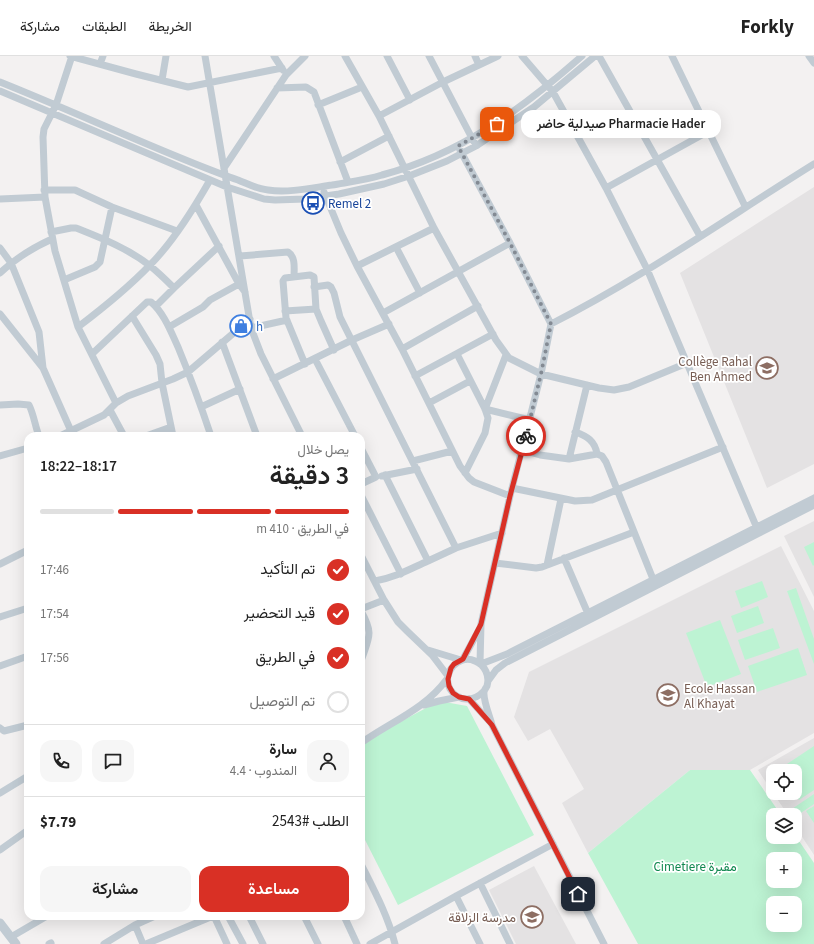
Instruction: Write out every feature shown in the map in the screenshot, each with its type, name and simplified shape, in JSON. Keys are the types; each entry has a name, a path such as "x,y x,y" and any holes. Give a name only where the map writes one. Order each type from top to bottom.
{"street":[{"path":"116,404 78,327 51,236 44,194 44,128 56,105 71,56 188,87 282,68"},
{"path":"100,64 103,56"},
{"path":"162,80 166,56"},
{"path":"205,56 251,328 257,346 300,432"},
{"path":"274,56 286,75"},
{"path":"224,168 286,75 304,56"},
{"path":"345,56 379,116 434,228 506,355 515,362 541,374 608,390 621,389 687,363"},
{"path":"387,56 410,100"},
{"path":"429,56 476,146"},
{"path":"474,56 479,65"},
{"path":"379,116 443,82 498,56"},
{"path":"522,56 553,92 606,188 647,269 758,530"},
{"path":"0,82 132,139 257,188 288,191 382,175 404,168 458,146 497,124 548,86 582,56"},
{"path":"0,91 51,114 249,195 275,200 305,199 384,184 409,176 462,154 515,120 553,92 595,56"},
{"path":"599,56 700,236"},
{"path":"672,56 745,206"},
{"path":"809,56 814,63"},
{"path":"318,105 362,87"},
{"path":"277,88 308,88 314,92 348,182"},
{"path":"606,188 709,131"},
{"path":"340,162 389,136"},
{"path":"458,146 551,324 541,374 523,450 510,496 481,624 480,663"},
{"path":"551,324 647,269 814,164"},
{"path":"78,327 105,306 150,266 196,206 210,180"},
{"path":"323,186 325,196 357,266 389,324 452,451 465,473 474,482 510,496"},
{"path":"0,200 75,190 112,207 178,231"},
{"path":"196,206 239,284 246,292"},
{"path":"64,280 98,265 101,260 104,239 112,207"},
{"path":"0,273 11,263 51,236 71,228 76,228 104,239 136,256 150,266 174,288"},
{"path":"357,266 434,228"},
{"path":"383,313 510,243"},
{"path":"156,306 219,246"},
{"path":"396,247 420,293"},
{"path":"0,248 11,263 39,332 43,368"},
{"path":"240,256 288,252 292,254 294,277"},
{"path":"305,364 286,320 283,281 286,278 312,276 314,279 316,309 334,350"},
{"path":"169,327 203,308 210,300 239,284"},
{"path":"314,287 325,285 331,287 340,317 456,548"},
{"path":"92,354 148,302 156,306 169,327 188,372 210,432"},
{"path":"402,349 478,306"},
{"path":"285,311 316,309"},
{"path":"0,314 43,368 71,431 97,420 128,396 188,372 250,319"},
{"path":"132,316 159,361 172,432"},
{"path":"251,328 286,320"},
{"path":"273,379 352,340 389,324"},
{"path":"415,376 493,334"},
{"path":"222,342 256,432"},
{"path":"457,354 485,409 488,418 485,433 465,473"},
{"path":"485,409 506,355"},
{"path":"316,359 353,432"},
{"path":"429,403 470,381"},
{"path":"569,458 587,385"},
{"path":"201,407 240,389"},
{"path":"0,405 29,405 38,432"},
{"path":"485,409 530,420"},
{"path":"110,410 122,432"},
{"path":"157,432 171,427"},
{"path":"575,432 583,434 592,441 597,454 604,459 655,583"},
{"path":"512,488 575,502 592,500 723,447"},
{"path":"0,456 24,449"},
{"path":"523,450 547,456 569,458 597,454"},
{"path":"413,461 452,451"},
{"path":"365,456 376,477"},
{"path":"365,482 376,477 417,469"},
{"path":"385,476 428,561"},
{"path":"480,663 502,656 589,616 758,530 814,498"},
{"path":"547,565 561,499"},
{"path":"365,503 401,574"},
{"path":"758,530 814,505"},
{"path":"495,563 536,568 634,532"},
{"path":"374,581 388,579 456,548 502,533"},
{"path":"0,564 24,552"},
{"path":"564,558 589,616"},
{"path":"365,563 384,600 402,626 438,662 448,678 449,686 453,693 459,697 469,699 475,698 484,691 488,681 496,670 505,663 589,616"},
{"path":"365,608 384,600"},
{"path":"0,617 24,609"},
{"path":"365,619 370,635 365,649"},
{"path":"365,741 420,707 435,694 448,678 451,668 462,660 481,624"},
{"path":"426,649 462,660 469,659 480,663 486,671 488,681"},
{"path":"0,666 24,657"},
{"path":"484,691 492,725 604,944"},
{"path":"420,707 459,697"},
{"path":"469,699 492,725"},
{"path":"0,728 4,731 24,726"},
{"path":"0,793 24,778"},
{"path":"0,850 24,833"},
{"path":"370,944 553,844"},
{"path":"365,872 380,901 392,931 395,944"},
{"path":"480,883 510,944"},
{"path":"456,896 480,944"},
{"path":"1,924 13,941 42,920"},
{"path":"104,944 146,920"},
{"path":"135,925 144,944 204,920"},
{"path":"216,920 227,944"},
{"path":"230,920 243,944"},
{"path":"251,920 263,944"},
{"path":"306,920 318,944"},
{"path":"346,920 357,944"}],"shaded area":[{"name":"Collège Rahal Ben Ahmed","path":"814,187 814,464 767,488 680,273"},
{"path":"814,521 814,597 784,536"},
{"name":"Ecole Hassan Al Khayat","path":"781,546 814,611 814,733 750,770 690,770 588,853 562,803 584,789 550,729 528,741 514,717 529,672"},
{"path":"814,738 814,855 802,837 802,808 783,808 778,800 802,800 802,764 768,764"},
{"path":"766,765 766,782 758,770"},
{"name":"مدرسة الزلاقة","path":"534,866 576,944 516,944 489,890"}],"green space":[{"path":"814,542 814,565 813,566 804,547"},
{"path":"762,581 768,597 741,608 735,591"},
{"path":"796,588 814,639 814,664 787,591"},
{"path":"758,606 764,623 737,633 731,616"},
{"path":"720,620 741,674 707,687 686,633"},
{"path":"773,628 780,648 745,660 738,640"},
{"path":"798,648 807,675 757,692 748,666"},
{"path":"439,701 467,706 534,835 398,905 365,840 365,741"},
{"path":"814,746 814,790 802,798 802,764 787,764"},
{"name":"Cimetiere مقبرة","path":"690,770 750,770 766,793 766,800 771,800 776,808 766,808 766,844 801,844 814,863 814,944 638,944 588,853"},
{"path":"814,794 814,804 802,812 802,808 793,808"},
{"path":"814,806 814,823 806,811"}],"way so far":[{"path":"497,124 458,146 510,243 536,298 551,324 526,436"}],"place":[{"name":"Pharmacie Hader صيدلية حاضر","path":"497,124"},
{"name":"Remel 2","path":"313,203"},
{"name":"h","path":"241,326"},
{"name":"Collège Rahal Ben Ahmed","path":"767,368"},
{"name":"Ecole Hassan Al Khayat","path":"668,695"},
{"name":"مدرسة الزلاقة","path":"532,917"}],"route":[{"path":"526,436 510,496 481,624 463,659 454,664 451,668 448,679 449,686 453,693 464,699 469,699 492,725 578,894"}]}
